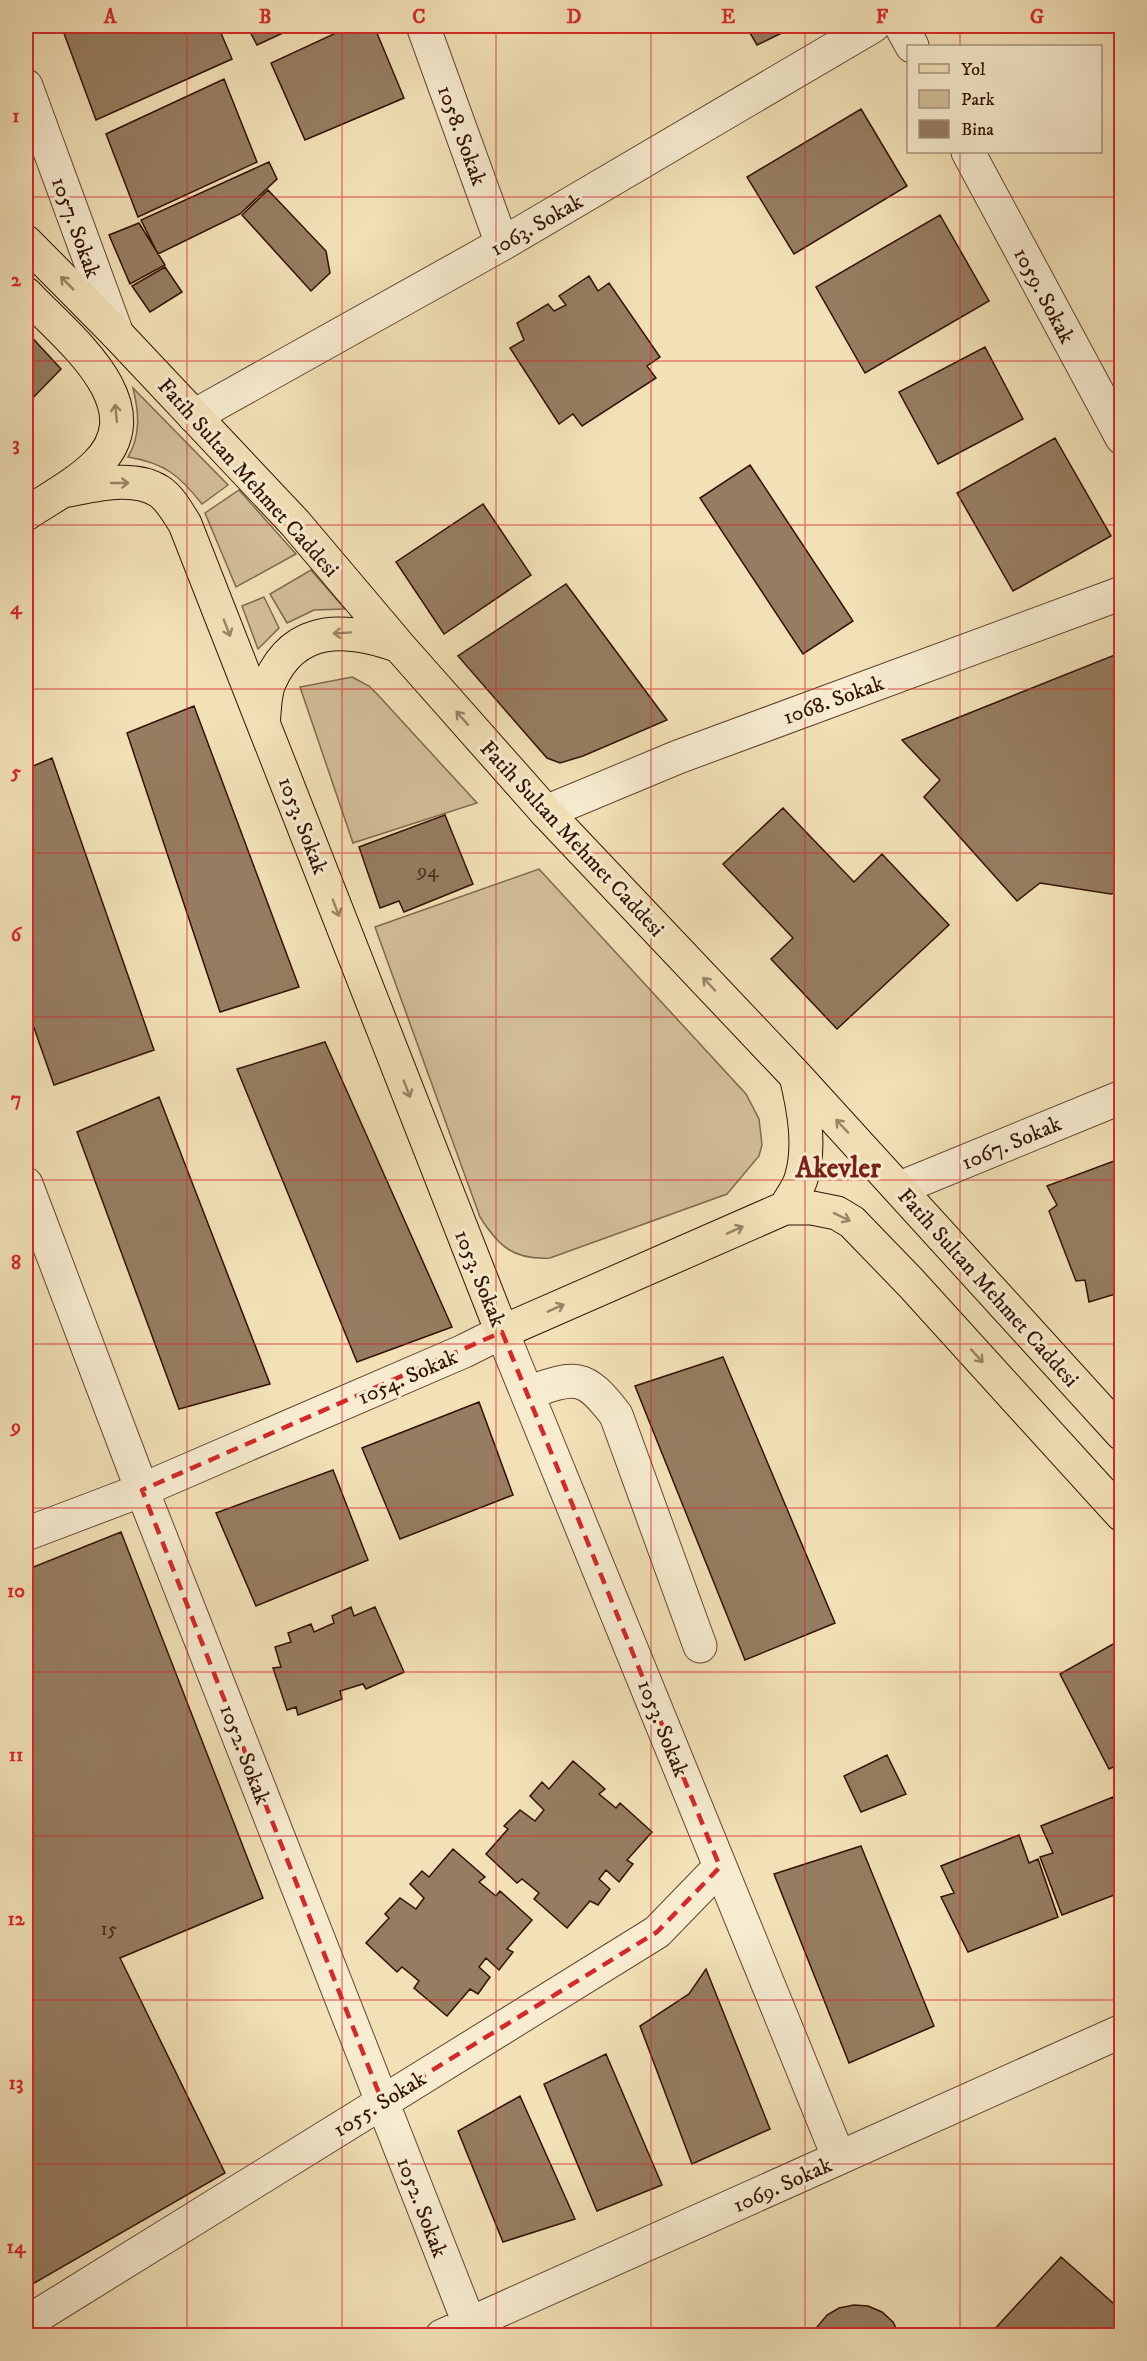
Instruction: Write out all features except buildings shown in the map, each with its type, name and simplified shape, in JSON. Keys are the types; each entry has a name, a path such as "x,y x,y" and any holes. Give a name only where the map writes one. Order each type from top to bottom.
{"main road":[{"name":"Fatih Sultan Mehmet Caddesi","path":"26,242 117,334 295,523 546,813 900,1188 1122,1434"},
{"path":"26,294 102,375 116,405 117,429 108,450 97,464 62,491 26,514"},
{"name":"1053. Sokak","path":"62,491 108,483 141,483 160,491 185,524 502,1332"},
{"path":"263,723 269,682 279,665 297,646 320,635 352,633 372,636 399,645"},
{"path":"796,1076 803,1106 806,1149 801,1180 785,1208 812,1208 837,1213 852,1222 911,1283 1122,1515"},
{"name":"1054. Sokak","path":"502,1332 785,1208"}],"street":[{"name":"1058. Sokak","path":"423,26 502,244"},
{"name":"1063. Sokak","path":"194,416 502,244 873,26"},
{"path":"900,26 911,45"},
{"name":"1057. Sokak","path":"26,86 117,334"},
{"name":"1059. Sokak","path":"969,153 1122,438"},
{"name":"1068. Sokak","path":"546,813 678,757 1122,593"},
{"name":"1067. Sokak","path":"900,1188 1122,1097"},
{"name":"1052. Sokak","path":"26,1184 142,1490 382,2101 455,2329"},
{"name":"1053. Sokak","path":"502,1332 839,2158"},
{"name":"1054. Sokak","path":"26,1534 142,1490 464,1351 502,1332"},
{"path":"527,1393 556,1383 576,1381 598,1391 616,1415 700,1646"},
{"name":"1055. Sokak","path":"26,2323 657,1932 720,1867"},
{"name":"1069. Sokak","path":"455,2329 1122,2031"}],"highlighted area":[{"path":"502,1332 720,1867 657,1932 382,2101 142,1490"}],"green space":[{"path":"133,388 228,485 202,504 171,472 152,463 128,457 135,440 138,423"},
{"path":"239,490 296,554 236,587 205,513"},
{"path":"311,570 345,609 314,610 287,623 270,594"},
{"path":"264,597 279,628 258,649 242,606"},
{"path":"352,677 369,686 378,695 477,803 353,843 300,687"},
{"path":"539,869 746,1094 759,1119 762,1145 759,1156 727,1194 550,1258 517,1254 501,1244 480,1217 375,927"}],"district":[{"name":"Akevler","path":"838,1167"}]}
